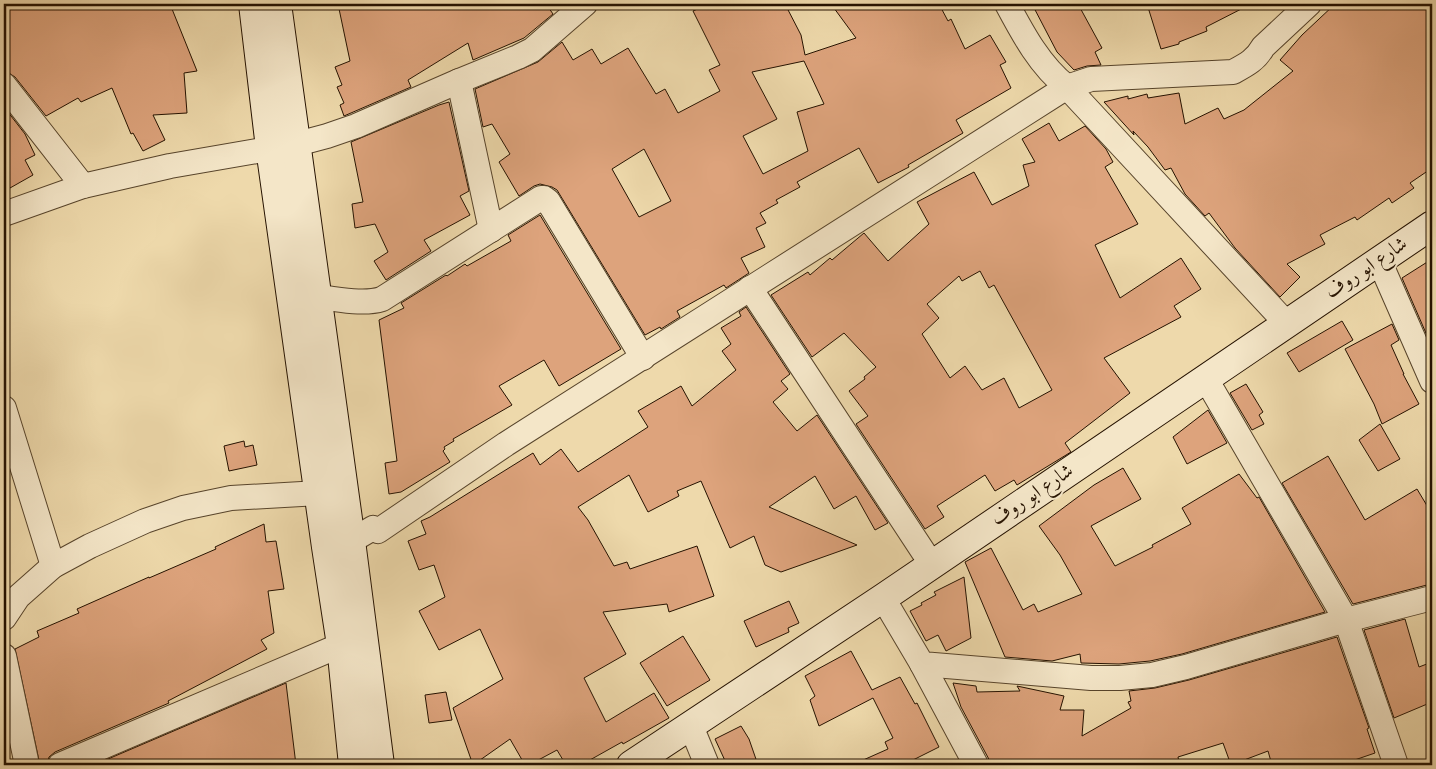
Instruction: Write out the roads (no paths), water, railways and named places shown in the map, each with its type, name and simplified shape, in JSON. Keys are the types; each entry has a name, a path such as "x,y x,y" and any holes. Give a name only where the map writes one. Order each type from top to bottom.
{"main road":[{"path":"253,4 318,297 339,544 341,645 353,765"},
{"path":"277,4 283,146 319,493 339,544 380,765"},
{"name":"شارع ابو روف","path":"631,765 932,565 1432,225"}],"street":[{"path":"4,214 83,186 170,166 283,146 356,126 532,50 585,4"},
{"path":"1007,4 1026,39 1055,78 1067,87 1286,323"},
{"path":"339,544 373,528 378,531 506,444 1067,87 1091,79 1233,72 1259,56 1263,47 1309,4"},
{"path":"459,80 491,230"},
{"path":"4,85 83,186"},
{"path":"318,297 365,302 382,299 541,198 544,198 548,201 643,358"},
{"path":"1380,260 1432,381"},
{"path":"750,288 932,565"},
{"path":"1206,379 1346,620 1396,765"},
{"path":"4,408 53,566"},
{"path":"4,618 18,597 53,566 145,520 183,508 231,498 319,493"},
{"path":"883,598 922,664 976,765"},
{"path":"922,664 1091,678 1152,675 1186,667 1346,620 1432,598"},
{"path":"60,765 86,760 341,645"},
{"path":"4,656 27,765"},
{"path":"692,726 706,765"}]}
